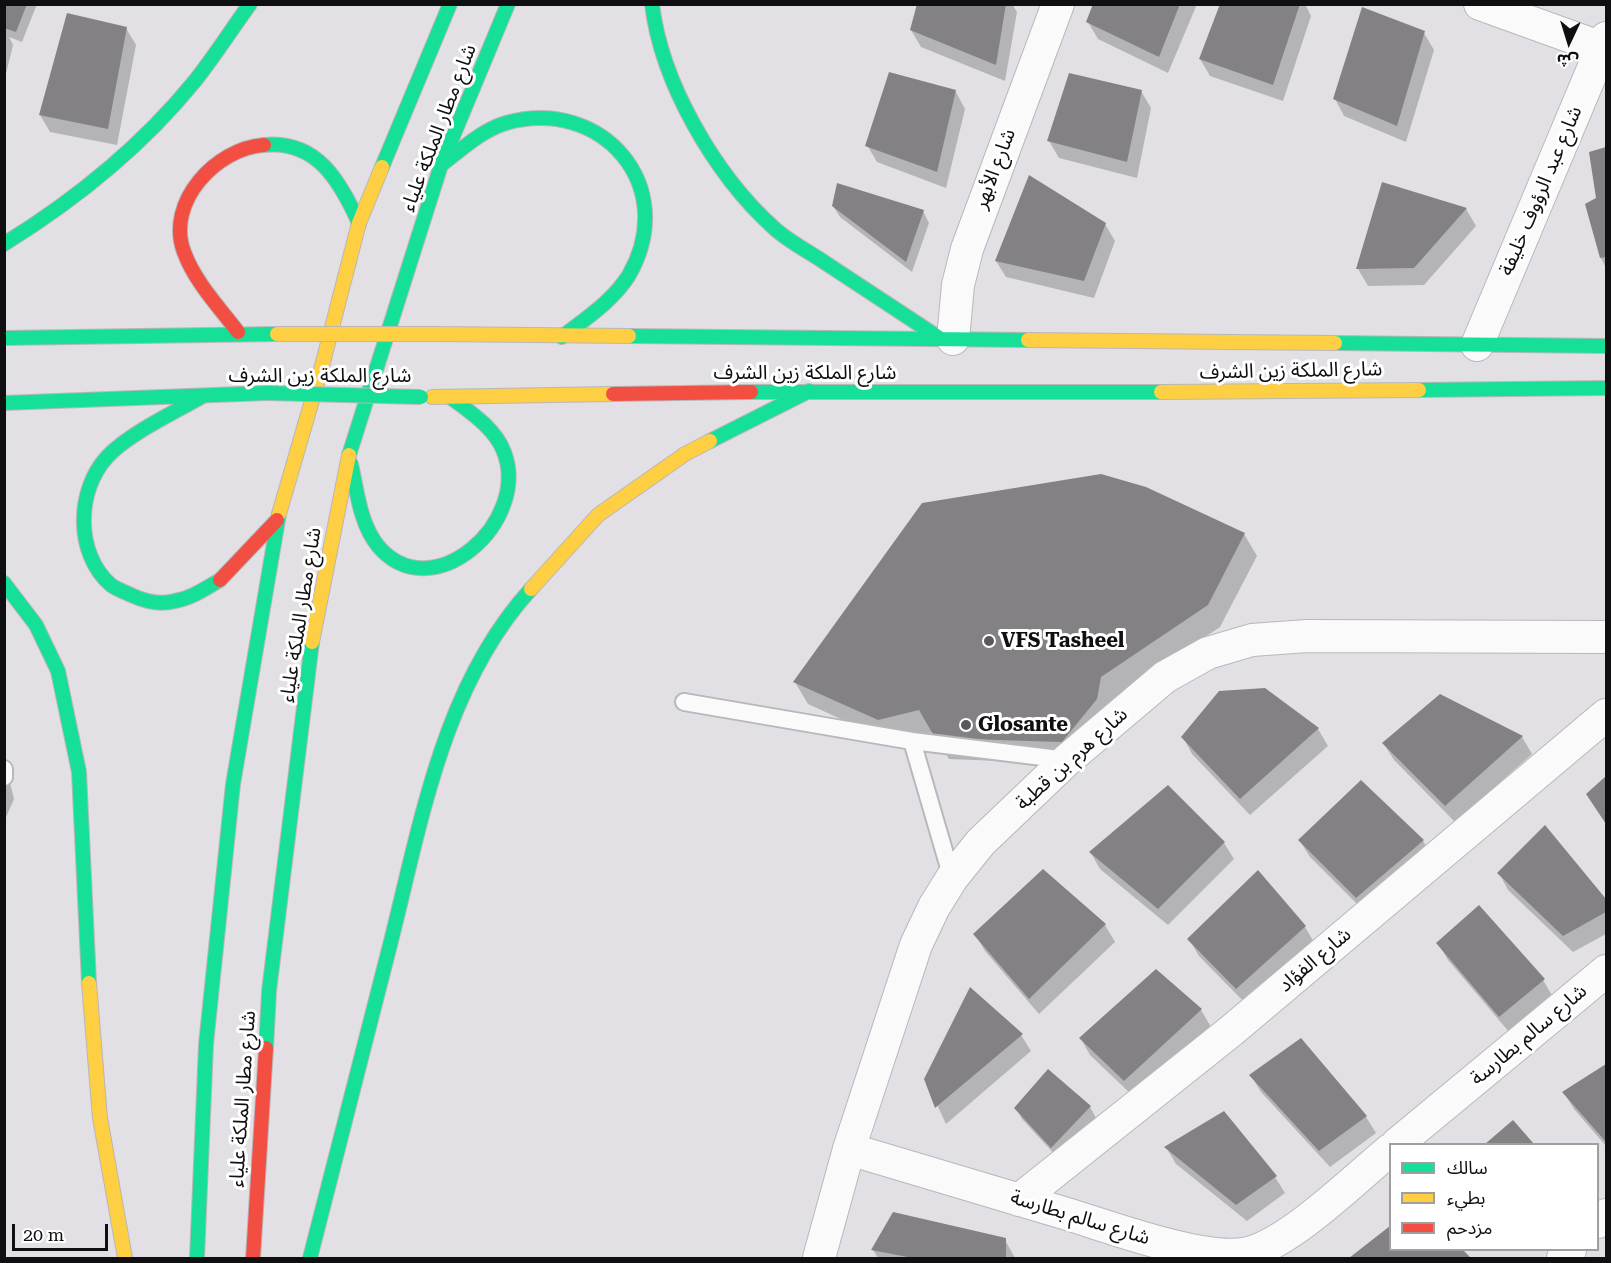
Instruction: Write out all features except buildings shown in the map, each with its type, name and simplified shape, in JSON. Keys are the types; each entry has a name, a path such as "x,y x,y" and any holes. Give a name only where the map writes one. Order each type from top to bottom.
{"main road":[{"path":"4,244 76,194 137,144 194,82 250,4"},
{"name":"شارع مطار الملكة علياء","path":"197,1258 206,1044 233,784 277,520 322,366 359,223 450,4"},
{"name":"شارع مطار الملكة علياء","path":"253,1258 271,979 315,621 350,455 441,165 508,4"},
{"path":"652,4 655,29 667,68 699,136 732,181 774,229 947,339"},
{"path":"441,165 484,133 507,123 535,120 562,119 583,125 606,138 626,156 639,176 646,200 647,223 641,249 623,282 604,302 562,337"},
{"path":"238,332 183,252 180,227 187,201 200,179 220,159 238,148 260,144 288,144 315,156 339,181 359,223"},
{"name":"شارع الملكة زين الشرف","path":"4,338 238,332 1606,346"},
{"name":"شارع الملكة زين الشرف","path":"4,403 267,393 450,397 809,392 986,394 1606,388"},
{"path":"310,1258 438,759 476,669 520,601 598,515 685,454 809,392"},
{"path":"202,396 141,432 107,458 86,491 84,527 89,555 111,585 143,601 174,602 198,593 225,577 277,520"},
{"path":"350,455 368,528 379,548 400,564 413,568 453,561 473,551 490,534 501,518 511,482 506,454 496,437 480,419 450,397"},
{"path":"4,583 36,625 58,671 79,772 88,975 100,1118 125,1258"}],"street":[{"name":"شارع الأبهر","path":"947,339 958,285 974,226 1058,4"},
{"path":"1480,4 1604,43"},
{"name":"شارع عبد الرؤوف خليفة","path":"1477,345 1604,43"},
{"name":"شارع هرم بن قطبة","path":"819,1258 849,1149 916,945 952,878 981,842 1068,760 1183,665 1223,647 1252,640 1307,636 1606,637"},
{"name":"شارع الفؤاد","path":"1019,1200 1231,1031 1606,715"},
{"name":"شارع سالم بطارسة","path":"1398,1143 1606,970"},
{"name":"شارع سالم بطارسة","path":"849,1149 1162,1242 1217,1254 1246,1254 1270,1246 1292,1231 1389,1151"}],"lane":[{"path":"684,702 912,741 1068,760"},
{"path":"912,741 952,878"},
{"path":"4,769 4,777"}],"traffic: fast":[{"path":"4,244 81,191 152,129 209,63 250,4"},
{"path":"382,167 450,4"},
{"path":"349,455 441,165 508,4"},
{"path":"652,4 657,34 679,95 694,125 731,182 752,206 786,238 941,339"},
{"path":"441,165 472,141 497,126 541,118 573,123 601,136 623,156 638,181 645,210 642,242 629,275 615,293 562,337"},
{"path":"264,145 283,145 299,149 312,156 335,179 359,223"},
{"path":"4,338 277,334"},
{"path":"629,336 1028,340"},
{"path":"1335,343 1606,346"},
{"path":"1419,390 1606,388"},
{"path":"710,441 809,391"},
{"path":"751,392 1161,392"},
{"path":"4,403 267,393"},
{"path":"267,393 421,397"},
{"path":"203,396 139,432 107,457 89,487 84,522 91,557 99,572 111,585 131,595 153,602 170,602 193,595 220,580"},
{"path":"351,464 367,528 378,546 400,563 424,568 449,563 471,549 490,529 503,505 509,479 504,452 495,435 450,397"},
{"path":"197,1258 206,1044 233,784 279,514"},
{"path":"4,583 36,625 58,671 79,772 89,983"},
{"path":"310,1258 425,804 439,757 476,668 501,627 531,589"},
{"path":"266,1048 269,991 312,642"}],"traffic: slow":[{"path":"279,514 322,366 359,223 382,167"},
{"path":"277,334 437,334"},
{"path":"437,334 629,336"},
{"path":"1028,340 1335,343"},
{"path":"1161,392 1419,390"},
{"path":"432,397 613,394"},
{"path":"531,589 598,515 685,454 710,441"},
{"path":"312,642 349,455"},
{"path":"89,983 100,1118 125,1258"}],"traffic: jam":[{"path":"238,332 194,274 184,252 180,233 182,215 199,181 213,167 246,148 264,145"},
{"path":"613,394 751,392"},
{"path":"220,580 277,520"},
{"path":"253,1258 266,1048"}],"place":[{"name":"VFS Tasheel","path":"989,641"},
{"name":"Glosante","path":"966,725"}]}
